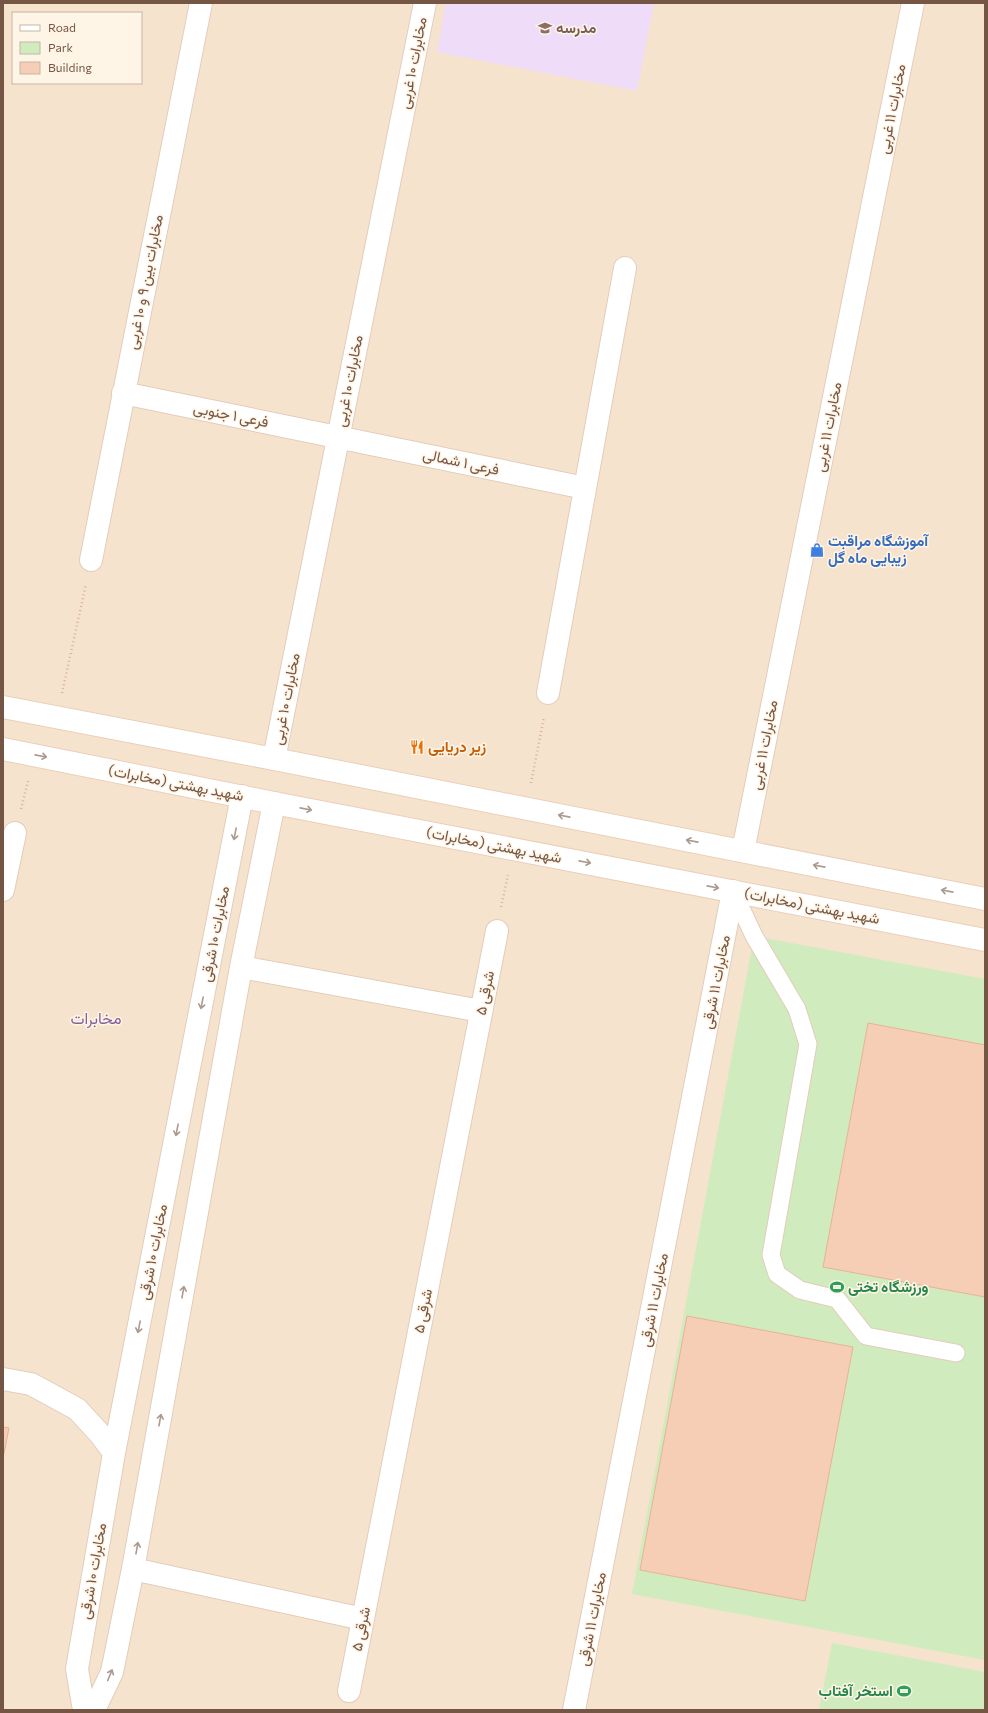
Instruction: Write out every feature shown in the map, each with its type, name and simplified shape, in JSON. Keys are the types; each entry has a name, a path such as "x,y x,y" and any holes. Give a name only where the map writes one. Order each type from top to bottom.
{"street":[{"name":"مخابرات بین ۹ و ۱۰ غربی","path":"91,560 201,3"},
{"name":"مخابرات ۱۰ غربی","path":"274,759 425,3"},
{"name":"مخابرات ۱۱ غربی","path":"743,851 913,3"},
{"path":"548,693 625,268"},
{"name":"فرعی ۱ جنوبی","path":"123,394 338,437"},
{"name":"فرعی ۱ شمالی","path":"338,437 585,488"},
{"path":"3,707 985,899"},
{"name":"شهید بهشتی (مخابرات)","path":"3,749 513,849 984,937"},
{"name":"مخابرات ۱۰ شرقی","path":"84,1710 77,1669 114,1453 242,796"},
{"path":"94,1710 112,1672 133,1569 241,967 274,803"},
{"path":"3,890 15,833"},
{"name":"مخابرات ۱۱ شرقی","path":"574,1710 733,891"},
{"name":"شرقی ۵","path":"349,1691 497,931"},
{"path":"241,967 481,1011"},
{"path":"3,1379 31,1384 77,1408 100,1434 114,1453"},
{"path":"133,1569 363,1619"}],"lane":[{"path":"733,891 754,936 797,1009 808,1044 771,1255 777,1274 800,1290 837,1299 866,1336 956,1353"}],"path":[{"path":"56,717 91,560"},
{"path":"526,809 548,693"},
{"path":"15,833 35,755"},
{"path":"497,931 513,849"}],"shaded area":[{"path":"3,3 985,3 985,1710 3,1710"},
{"name":"مدرسه","path":"446,3 654,3 637,91 437,52"}],"green space":[{"name":"ورزشگاه تختی","path":"754,936 985,979 985,1660 632,1594"},
{"name":"استخر آفتاب","path":"832,1643 985,1672 985,1710 819,1710"}],"building":[{"path":"868,1023 985,1045 985,1297 823,1267"},
{"path":"687,1316 853,1347 805,1601 640,1570"},
{"path":"3,1427 9,1428 3,1458"}],"place":[{"name":"مدرسه","path":"545,28"},
{"name":"آموزشگاه مراقبت زیبایی ماه گل","path":"817,550"},
{"name":"زیر دریایی","path":"417,747"},
{"name":"ورزشگاه تختی","path":"837,1287"},
{"name":"استخر آفتاب","path":"904,1691"}],"district":[{"name":"مخابرات","path":"96,1018"}]}
